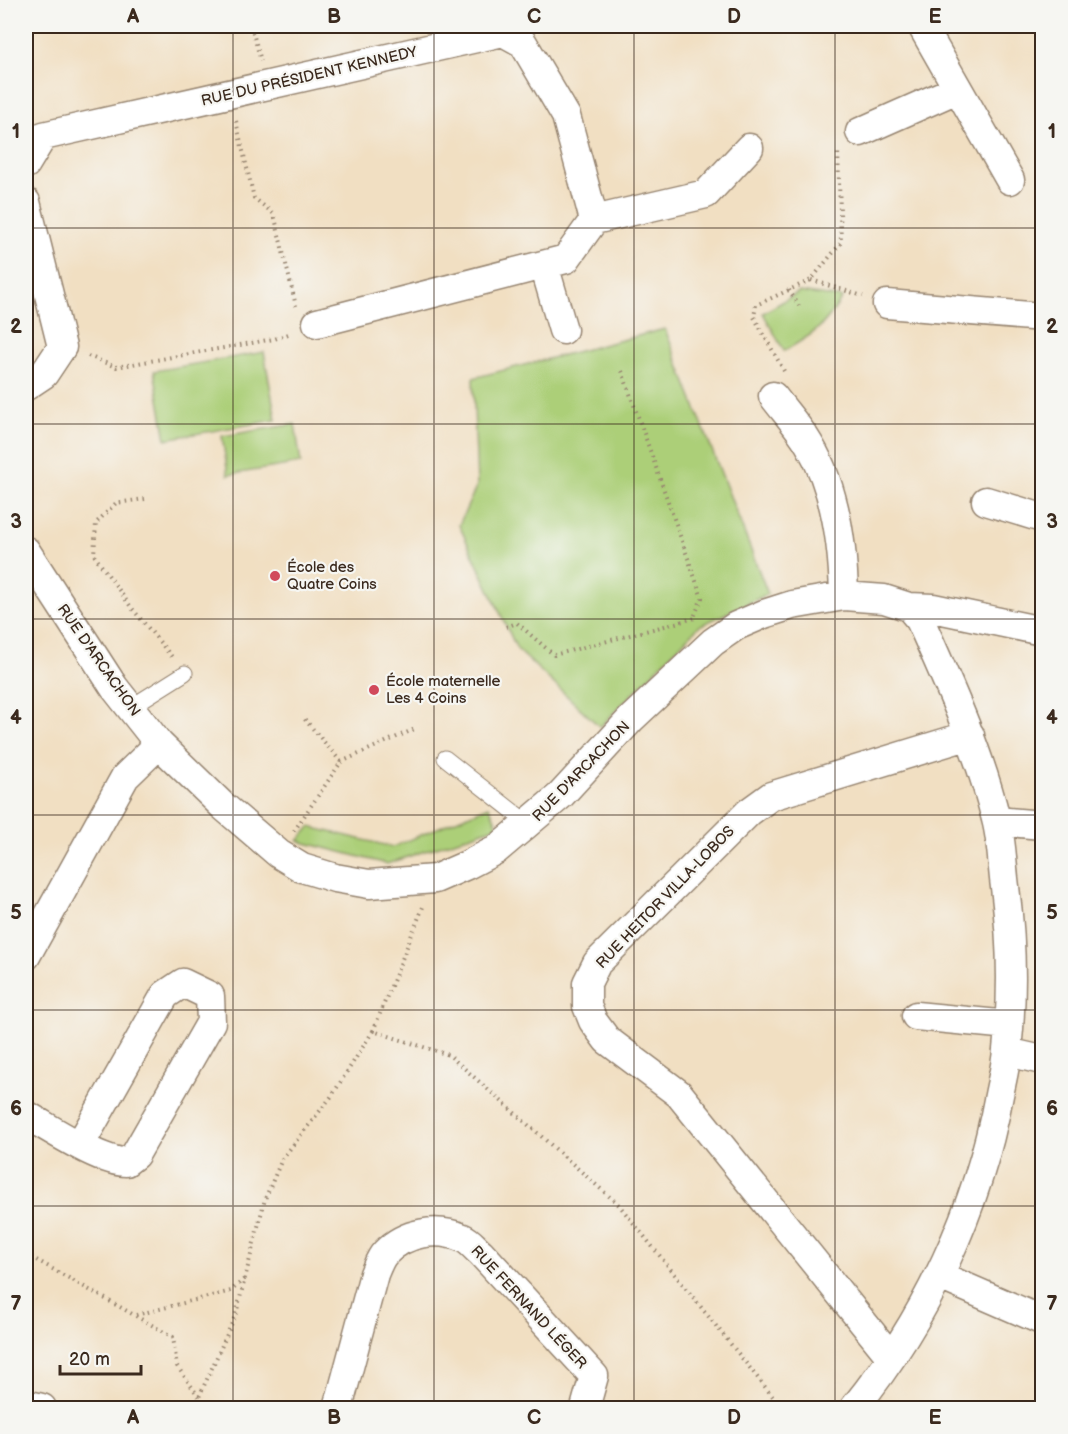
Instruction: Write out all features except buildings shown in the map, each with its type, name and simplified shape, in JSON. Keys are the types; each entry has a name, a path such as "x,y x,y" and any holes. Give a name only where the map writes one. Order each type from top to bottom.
{"street":[{"path":"922,26 1010,180"},
{"name":"RUE DU PRÉSIDENT KENNEDY","path":"26,164 43,136 510,30 523,43 566,116 594,220"},
{"path":"860,132 957,89"},
{"path":"317,323 566,259 594,220 706,194 749,148"},
{"path":"26,202 62,347 44,374 26,386"},
{"path":"544,265 563,330"},
{"path":"887,304 1042,317"},
{"path":"773,396 810,445 830,493 843,556 844,596"},
{"path":"986,501 1042,518"},
{"name":"RUE D'ARCACHON","path":"26,551 114,687 159,744 223,806 279,854 302,868 335,878 369,884 435,879 467,866 496,850 561,795 631,719 713,642 736,626 764,614 792,605 844,596 884,599 909,607 933,608 1042,631"},
{"path":"854,1408 891,1356 940,1276 963,1222 982,1169 994,1120 1008,1039 1011,963 1008,908 997,821 970,735 920,620 909,607"},
{"name":"RUE HEITOR VILLA-LOBOS","path":"891,1356 679,1094 607,1040 593,1021 587,1006 587,983 597,963 749,812 771,796 970,735"},
{"path":"26,956 125,777 159,744"},
{"path":"997,821 1042,825"},
{"path":"26,1115 80,1144 115,1162 126,1162 135,1155 211,1022 210,996 183,983 165,995 80,1144"},
{"path":"916,1016 1008,1039 1042,1060"},
{"name":"RUE FERNAND LÉGER","path":"338,1408 374,1274 384,1253 403,1240 422,1232 446,1233 465,1239 481,1252 594,1376 585,1408"},
{"path":"940,1276 1041,1320"},
{"path":"26,1404 42,1408"}],"lane":[{"path":"131,707 185,673"},
{"path":"445,758 529,824"}],"path":[{"path":"251,26 268,85"},
{"path":"230,93 254,198 273,214 296,308 317,323"},
{"path":"773,396 787,377 754,317 756,305 812,280 842,243 838,147 860,132"},
{"path":"812,280 887,304"},
{"path":"789,290 799,306"},
{"path":"62,347 116,367 274,339 317,323"},
{"path":"622,371 702,598 694,617"},
{"path":"145,499 116,503 96,523 94,555 131,607 185,673"},
{"path":"507,627 517,623 554,655 694,617"},
{"path":"694,617 713,642"},
{"path":"302,716 341,762"},
{"path":"279,854 341,762 417,728"},
{"path":"373,1031 435,879"},
{"path":"26,1254 173,1337 177,1366 199,1397"},
{"path":"135,1316 231,1291 245,1278"}],"green space":[{"path":"799,292 842,298 829,317 817,329 784,351 763,313"},
{"path":"665,329 768,594 699,626 600,727 517,649 459,525 477,485 473,378"},
{"path":"264,352 276,420 166,439 154,371"},
{"path":"295,424 301,463 228,475 222,436"},
{"path":"489,806 498,826 387,864 298,841 310,827 393,847"}],"place":[{"name":"École des Quatre Coins","path":"275,576"},
{"name":"École maternelle Les 4 Coins","path":"374,690"}]}
